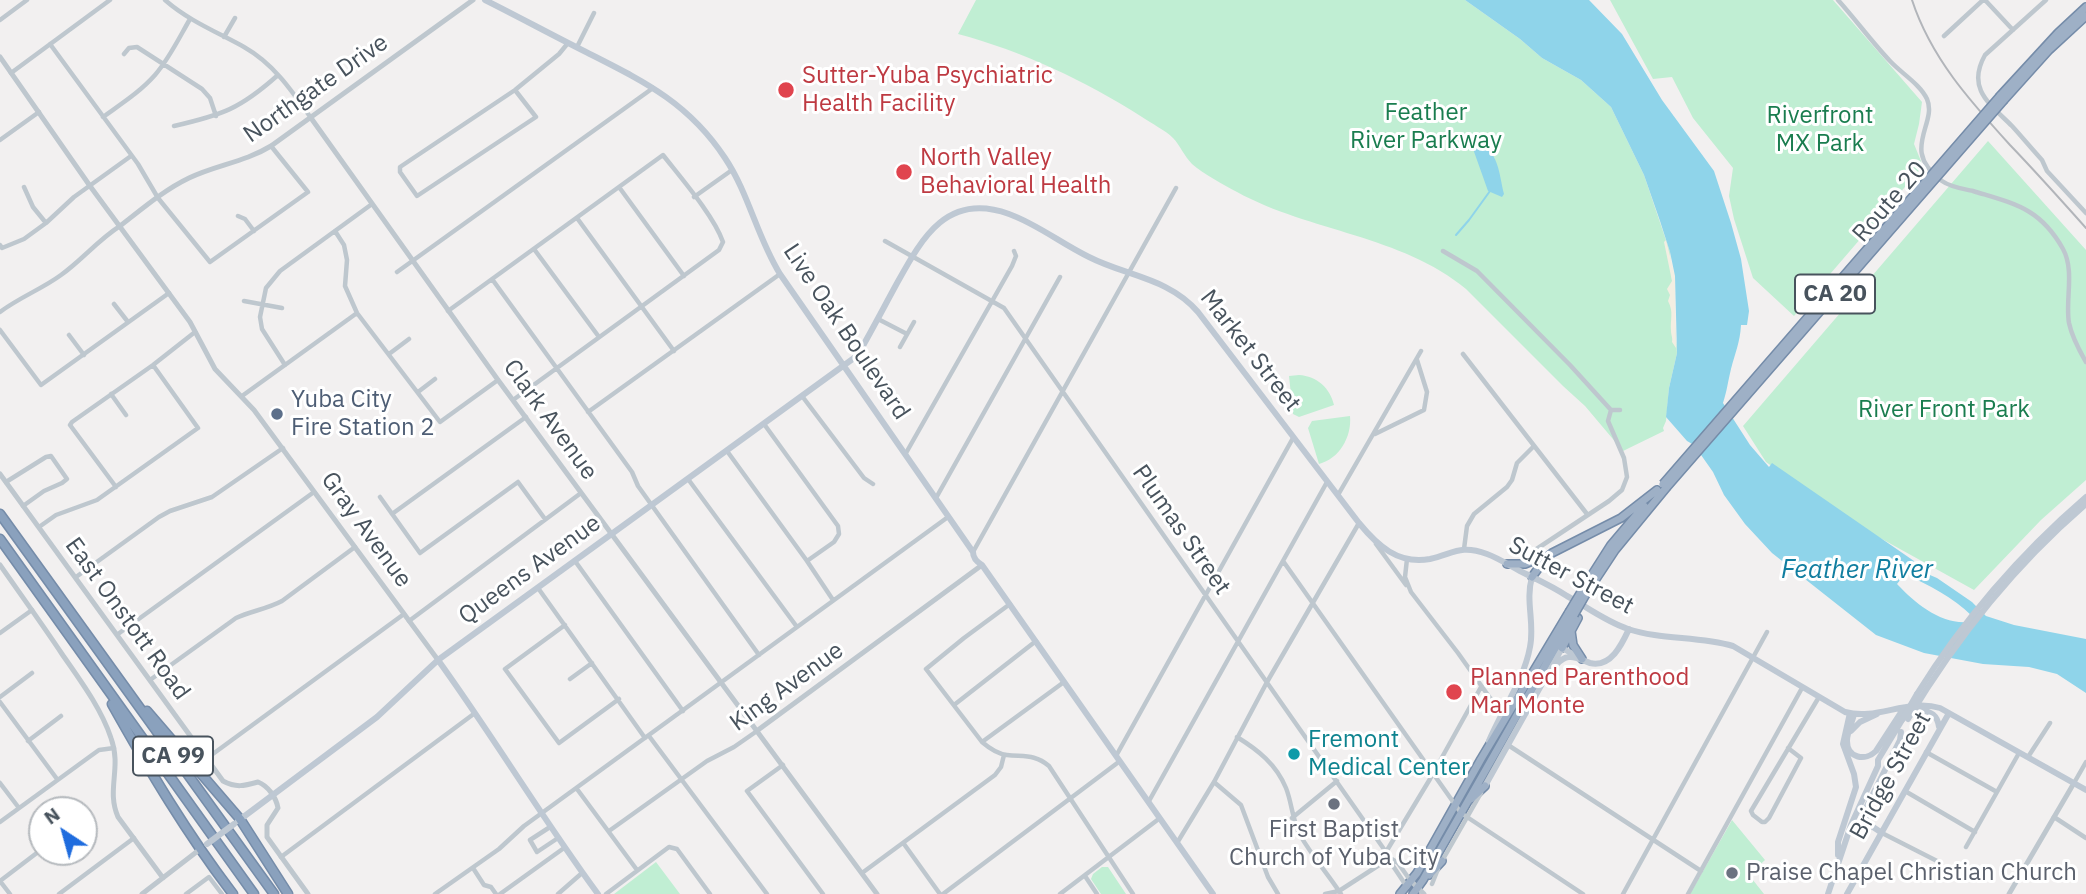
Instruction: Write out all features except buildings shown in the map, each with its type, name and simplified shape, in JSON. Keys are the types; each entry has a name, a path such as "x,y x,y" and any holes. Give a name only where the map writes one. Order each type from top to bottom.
{"highway":[{"name":"CA 20","path":"2002,98 2058,33 2086,7"},
{"name":"CA 20","path":"2002,98 2084,19"},
{"name":"Route 20","path":"1662,487 2002,98"},
{"name":"CA 20","path":"1585,594 1662,487"},
{"name":"CA 20","path":"1416,893 1464,815 1467,802 1611,545 1662,487"},
{"path":"1507,564 1525,564 1552,553 1621,518 1662,487"},
{"name":"CA 99","path":"0,513 274,894"},
{"name":"CA 99","path":"0,539 254,894"},
{"path":"1532,577 1552,553"},
{"name":"CA 20","path":"1400,894 1409,884 1481,759 1574,614"},
{"path":"1562,648 1571,631 1574,614"},
{"path":"74,617 237,822 288,894"},
{"path":"1571,631 1573,645 1582,659"},
{"path":"91,668 164,796 203,847 233,894"},
{"path":"1467,802 1485,786"},
{"path":"1423,880 1442,860"}],"main road":[{"name":"Live Oak Boulevard","path":"485,0 653,87 695,120 717,146 743,190 766,248 780,274 948,517 973,552 982,559 982,565 1213,894"},
{"name":"Market Street","path":"912,256 926,235 944,219 970,210 989,209 1010,214 1092,259 1171,288 1196,309 1374,541 1392,554 1407,559"},
{"name":"Queens Avenue","path":"203,847 377,717 438,660 844,365 860,351 912,256"},
{"path":"1902,720 1932,671 1997,584 2046,533 2086,497"},
{"path":"1852,714 1847,743 1859,757 1867,757 1902,720 1997,594 2035,551 2086,504"},
{"name":"Sutter Street","path":"1407,559 1431,559 1450,551 1464,550 1488,554 1568,596 1602,618 1629,629 1715,641 1732,646 1852,714"},
{"path":"1481,759 1520,676 1530,648 1528,599 1532,577"},
{"path":"1549,673 1566,657 1598,664 1609,659 1629,629"},
{"path":"1485,786 1562,648 1582,659"},
{"name":"Gray Avenue","path":"438,660 564,848 598,894"},
{"path":"1852,714 1870,714 1912,705 1930,706 1949,713 2086,790"},
{"path":"1912,705 1933,713 1940,729"},
{"path":"1848,735 1858,723 1883,710"},
{"name":"Bridge Street","path":"1847,894 1949,713"},
{"path":"1838,861 1838,842 1856,786 1843,744 1852,714"},
{"name":"Bridge Street","path":"1878,766 1883,763 1901,732 1902,720"},
{"name":"Bridge Street","path":"1828,894 1858,807 1878,766 1878,760 1902,720"},
{"path":"1882,833 1867,824 1864,812 1900,740 1901,732"}],"street":[{"path":"0,20 27,0"},
{"path":"11,73 110,0"},
{"name":"Clark Avenue","path":"165,0 190,19 246,48 264,61 292,89 498,380 877,894"},
{"name":"Northgate Drive","path":"0,312 22,296 60,276 101,238 189,178 245,160 271,146 473,0"},
{"path":"1838,0 1885,56 1918,87 1927,100 1929,112 1921,138 1921,149 1931,171 1944,183 2023,207 2035,214 2051,231 2065,252 2068,266 2069,322 2076,346 2086,362"},
{"path":"1944,36 1984,0 2013,30"},
{"path":"2046,0 1985,55 1979,67 1978,84 1986,102 2042,160 2047,171 2086,213"},
{"path":"577,47 594,13"},
{"path":"224,37 235,18"},
{"path":"103,117 141,89 164,64 190,19"},
{"path":"515,90 536,117 417,196 400,172 400,167 515,90 559,54 568,43"},
{"path":"50,44 158,198 210,262 308,192 271,146"},
{"path":"124,54 129,48 137,47 202,89 210,98 216,116"},
{"name":"Gray Avenue","path":"0,57 169,293 215,369 242,396 283,448 438,660"},
{"path":"174,126 216,116 235,108 258,93 278,75"},
{"path":"397,272 653,87"},
{"path":"0,140 40,111"},
{"path":"448,310 663,155 694,197 719,232 723,242 719,250 513,400"},
{"path":"0,245 2,248 24,239 74,197 131,156"},
{"path":"694,197 732,170"},
{"path":"24,187 33,207 46,223"},
{"path":"619,187 684,276"},
{"path":"973,552 1176,188"},
{"path":"285,365 262,329 260,317 266,288 280,271 372,204"},
{"path":"239,216 245,219 254,231"},
{"path":"576,218 674,351"},
{"path":"335,231 344,245 347,260 345,286 357,313 440,422 498,380"},
{"name":"Plumas Street","path":"885,241 1004,308 1237,642 1337,780 1391,858 1393,866 1416,893"},
{"path":"534,248 598,337"},
{"path":"906,453 1012,266 1016,256 1014,251"},
{"path":"1443,251 1477,271 1611,410 1620,410"},
{"path":"588,412 780,274"},
{"path":"936,498 1060,277"},
{"path":"492,279 632,472 638,486 759,655"},
{"path":"0,330 41,385 169,293"},
{"path":"244,301 282,308"},
{"path":"114,304 128,323"},
{"path":"242,396 357,313"},
{"path":"878,318 907,334"},
{"path":"900,347 914,322"},
{"path":"116,487 70,425 195,332"},
{"path":"69,335 84,355"},
{"path":"389,354 409,339"},
{"path":"1338,495 1422,351"},
{"path":"1463,355 1587,514"},
{"path":"1373,435 1424,410 1427,392 1417,359"},
{"path":"39,527 56,515 97,500 198,428 153,365"},
{"path":"418,392 435,379"},
{"path":"111,394 126,415"},
{"path":"802,396 864,478 873,484"},
{"path":"1526,556 1609,501 1622,489 1626,477 1624,458 1608,421 1611,410"},
{"path":"393,514 526,417"},
{"path":"764,424 838,526 839,534 834,542 807,561"},
{"path":"903,843 941,894 1070,798 1118,758 1294,437"},
{"path":"1464,550 1467,526 1474,514 1507,486 1512,480 1517,463 1534,446"},
{"path":"76,577 159,517 212,496 283,448"},
{"path":"727,451 834,600"},
{"path":"6,482 46,457 54,458 67,479 23,506"},
{"name":"East Onstott Road","path":"0,474 223,781 241,787 258,782 272,795"},
{"path":"688,479 797,628"},
{"path":"1149,801 1327,481"},
{"path":"380,498 420,552 518,482 545,519"},
{"path":"118,634 314,492"},
{"path":"409,621 581,493"},
{"path":"435,894 948,517"},
{"path":"1177,843 1359,523"},
{"name":"Market Street","path":"1374,541 1481,687 1493,702 1504,710"},
{"path":"150,680 236,618 282,601 355,547"},
{"name":"Market Street","path":"1407,559 1405,577 1411,592"},
{"path":"575,561 683,711"},
{"path":"1283,561 1464,815 1583,894"},
{"path":"0,565 86,690 109,731 115,748 116,764 113,806 118,817 163,878"},
{"name":"King Avenue","path":"609,831 707,761 758,730 982,565"},
{"path":"538,588 766,894"},
{"path":"1010,604 926,668 982,742 1004,755 1024,755 1042,760 1049,766 1133,894"},
{"path":"0,633 32,610"},
{"path":"206,759 404,614"},
{"path":"565,625 505,669 520,690 559,743 619,699"},
{"path":"1623,894 1767,632"},
{"path":"954,705 1036,641"},
{"path":"570,679 592,663"},
{"path":"0,696 32,673"},
{"path":"982,742 1064,682"},
{"path":"1386,852 1481,687"},
{"path":"1688,894 1802,688"},
{"path":"1788,748 1801,758 1769,818 1762,822 1751,811 1788,748 1819,697"},
{"path":"0,702 57,779"},
{"path":"281,857 476,713"},
{"path":"28,741 61,716"},
{"path":"2028,757 2050,723"},
{"path":"1237,737 1266,758 1278,771 1301,837 1340,893"},
{"path":"1508,746 1701,871"},
{"path":"0,822 99,750 115,748"},
{"path":"1926,752 1997,792"},
{"path":"1966,847 2019,753"},
{"path":"862,873 996,775 1004,755"},
{"path":"2011,893 2086,762"},
{"path":"783,765 747,791 823,894"},
{"path":"1293,818 1337,780"},
{"path":"1214,782 1241,805 1268,877 1278,894"},
{"path":"0,783 19,808"},
{"path":"1432,884 1464,815 1485,786"},
{"path":"577,789 637,870"},
{"path":"1905,791 1975,832"},
{"path":"272,795 278,808 266,830 267,837 308,894"},
{"path":"2054,817 2086,838"},
{"path":"1060,894 1160,818"},
{"path":"550,827 530,840 537,852 558,838"},
{"path":"1882,833 1937,861"},
{"path":"59,894 134,838"},
{"name":"Queens Avenue","path":"142,894 203,847"},
{"path":"606,894 669,847 674,847 710,894"},
{"path":"473,868 484,885 491,887 498,894 564,848"},
{"path":"1325,894 1340,893 1391,858"},
{"path":"10,894 0,881 28,860"},
{"path":"558,894 582,873"},
{"path":"1085,876 1097,894"},
{"path":"186,894 209,877 222,894"}],"green space":[{"name":"Feather River Parkway","path":"976,0 1465,0 1542,58 1581,80 1611,107 1644,175 1670,252 1677,353 1669,388 1664,431 1623,451 1585,406 1466,289 1413,257 1294,216 1237,192 1192,164 1166,132 1099,91 1030,58 958,34"},
{"name":"Riverfront MX Park","path":"1610,0 1833,0 1922,102 1914,144 1923,166 1794,316 1753,278 1729,196 1733,168 1693,118 1672,77 1653,79"},
{"name":"River Front Park","path":"1988,141 2086,250 2086,480 2041,520 1974,590 1844,518 1766,462 1743,426"},
{"path":"1299,375 1322,384 1334,405 1299,417 1293,414 1289,376"},
{"path":"1350,416 1349,432 1343,446 1333,457 1319,464 1308,428 1312,421"},
{"path":"1732,820 1765,860 1749,875 1764,894 1690,894"},
{"path":"656,862 680,894 614,894"},
{"path":"1102,867 1108,867 1126,894 1101,894 1091,879"}],"sand":[{"path":"1666,240 1675,276 1676,348 1672,342 1668,301 1670,295 1667,289 1672,281 1664,242"}],"water":[{"name":"Feather River","path":"1465,0 1589,0 1622,34 1662,100 1714,171 1741,259 1749,311 1747,325 1741,325 1723,403 1750,445 1769,467 1772,463 1914,561 1911,567 1937,578 1972,602 1986,616 2014,625 2086,639 2086,693 2057,674 2029,667 1983,664 1924,653 1876,635 1772,553 1745,524 1694,445 1687,441 1666,417 1677,353 1675,276 1670,252 1644,175 1611,107 1581,80 1542,58","holes":["1905,574 1957,603 1972,616 1969,622 1948,620 1920,605 1897,584"]},
{"path":"1477,141 1494,157 1504,194 1502,197 1488,191 1472,146 1473,142"}],"waterway":[{"path":"1456,235 1490,191"}],"railway":[{"path":"1912,0 1930,41 1953,78 1995,129 2086,228"}],"place":[{"name":"Sutter-Yuba Psychiatric Health Facility","path":"786,90"},
{"name":"North Valley Behavioral Health","path":"904,172"},
{"name":"Yuba City Fire Station 2","path":"277,414"},
{"name":"Planned Parenthood Mar Monte","path":"1454,692"},
{"name":"Fremont Medical Center","path":"1294,754"},
{"name":"First Baptist Church of Yuba City","path":"1334,804"},
{"name":"Praise Chapel Christian Church","path":"1732,873"}]}
